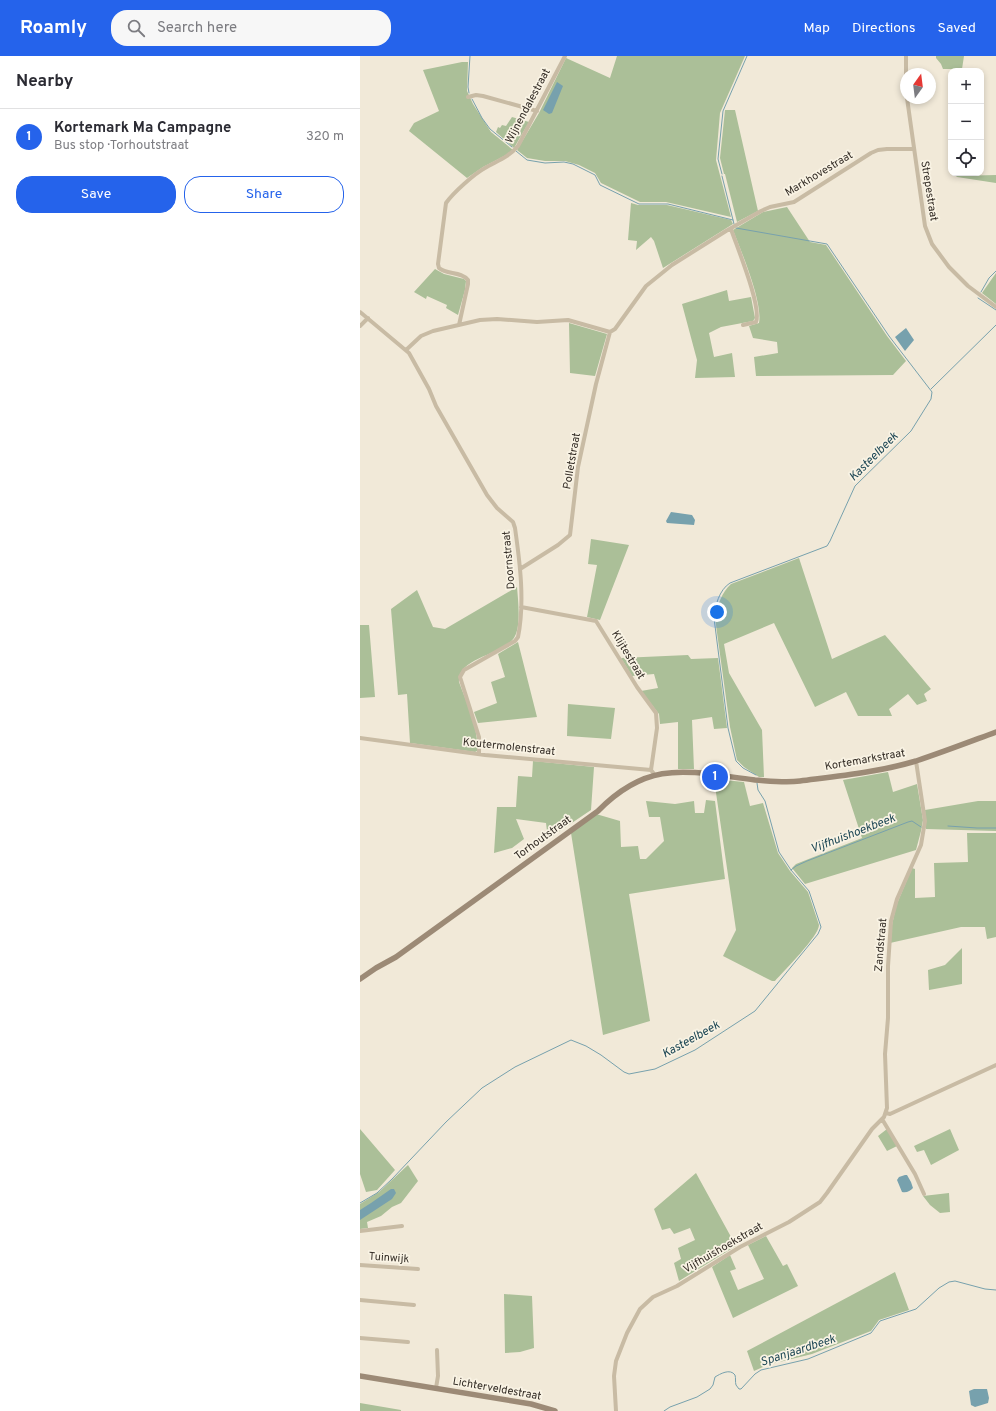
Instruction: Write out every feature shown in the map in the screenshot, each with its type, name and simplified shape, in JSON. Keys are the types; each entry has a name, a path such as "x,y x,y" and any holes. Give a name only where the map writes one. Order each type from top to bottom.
{"street":[{"name":"Wijnendalestraat","path":"458,325 468,280 464,276 443,271 438,268 446,203 477,173 515,150 565,56"},
{"path":"906,56 906,68"},
{"path":"468,97 476,95 483,96 537,111"},
{"name":"Strepestraat","path":"908,104 925,226 932,244 949,267 968,286 996,307"},
{"name":"Markhovestraat","path":"736,226 770,207 794,202 870,153 878,150 914,149"},
{"name":"Polletstraat","path":"520,569 558,545 570,535 578,467 596,384 610,332 615,329 639,294 653,280 672,265 736,226"},
{"path":"731,229 749,280 758,314 756,322 743,325"},
{"name":"Doornstraat","path":"360,312 406,350 429,388 436,406 487,495 497,508 513,522 517,540 520,569 521,607 518,637 515,641 468,667 464,670 460,677 479,737 479,754"},
{"path":"360,326 368,318"},
{"path":"406,350 421,336 433,331 480,320 497,319 537,322 568,320 610,332"},
{"name":"Klijtestraat","path":"521,607 596,621 637,687 656,713 657,728 653,772"},
{"name":"Kortemarkstraat","path":"757,780 798,781 881,769 916,761 996,732"},
{"name":"Koutermolenstraat","path":"360,738 479,754 653,772"},
{"name":"Zandstraat","path":"886,1113 885,1054 888,1018 888,966 891,921 897,899 921,845 925,821 916,761"},
{"name":"Torhoutstraat","path":"360,979 396,956 492,888 598,811 611,798 630,784 653,772 683,772 757,780"},
{"path":"886,1113 890,1114 996,1065"},
{"name":"Vijfhuishoekstraat","path":"616,1411 614,1376 616,1361 627,1333 640,1309 653,1297 677,1286 740,1247 789,1222 814,1206 827,1193 872,1129 886,1113"},
{"path":"882,1119 915,1174 924,1194"},
{"path":"360,1231 402,1226"},
{"name":"Tuinwijk","path":"360,1265 418,1269"},
{"path":"360,1300 414,1305"},
{"path":"360,1338 408,1342"},
{"name":"Lichterveldestraat","path":"436,1388 438,1376 438,1350"},
{"name":"Lichterveldestraat","path":"360,1376 531,1404 555,1411"}],"green space":[{"path":"617,56 745,56 720,113 716,160 731,217 666,202 640,202 601,183 595,173 579,165 565,161 545,161 527,158 517,150 539,113 566,58 610,78"},
{"path":"936,56 964,56 962,68 943,69"},
{"path":"468,62 467,91 473,104 491,132 513,150 467,178 409,131 414,123 439,111 423,70"},
{"path":"725,110 735,110 758,211 737,222 720,158"},
{"path":"512,117 529,122 514,148 496,132 498,127 500,128 502,125 506,126"},
{"path":"996,175 996,183 956,176 984,176"},
{"path":"631,203 638,205 667,205 731,220 733,224 663,268 654,241 651,237 636,250 637,241 628,240"},
{"path":"787,207 810,242 826,245 887,336 906,361 893,375 756,376 754,357 778,353 777,342 753,338 749,326 759,323 758,303 746,263 733,230 763,212"},
{"path":"435,269 444,274 464,279 466,281 458,315 446,308 447,305 427,296 426,299 414,292"},
{"path":"996,273 996,304 982,293"},
{"path":"727,290 729,301 751,297 755,318 753,321 721,327 709,333 714,357 732,353 735,377 695,378 697,360 682,304"},
{"path":"569,323 607,334 595,376 570,373"},
{"path":"591,539 629,545 600,620 587,617 597,565 588,564"},
{"path":"799,558 832,659 885,635 931,689 924,694 927,701 917,705 908,694 889,709 892,716 858,716 846,692 815,707 774,623 724,644 729,673 762,730 764,777 759,777 744,767 737,760 730,727 715,618 720,600 731,584"},
{"path":"517,587 519,619 515,636 502,648 473,661 460,674 459,682 469,707 476,733 477,751 475,752 410,743 407,694 398,695 391,609 417,590 433,627 445,629"},
{"path":"360,625 369,625 375,697 360,698"},
{"path":"518,642 537,717 478,723 474,712 497,703 491,682 505,677 498,654"},
{"path":"688,655 691,659 718,658 727,728 714,729 712,717 692,720 694,769 678,769 678,722 660,724 659,714 641,691 658,688 654,674 632,676 621,658"},
{"path":"568,704 615,708 611,739 567,736"},
{"path":"533,761 594,767 591,810 548,839 546,823 516,819 524,839 512,848 494,853 497,807 516,807 518,776 532,777"},
{"path":"888,772 893,792 917,784 923,820 916,850 805,884 792,868 796,864 862,838 843,780"},
{"path":"714,779 744,782 750,806 763,803 778,853 790,871 808,892 819,925 807,945 775,981 772,981 723,956 736,930"},
{"path":"706,800 715,801 725,879 629,894 650,1021 603,1035 571,833 596,814 620,821 621,847 638,846 640,859 646,859 664,841 660,817 649,817 646,801 675,804 694,801 695,813 704,813"},
{"path":"978,801 996,801 996,831 926,829 925,810"},
{"path":"967,833 996,833 996,937 987,939 985,927 961,927 890,943 896,906 912,868 915,869 915,898 935,897 934,863 968,862"},
{"path":"962,948 962,984 929,990 928,970 945,965"},
{"path":"360,1129 395,1170 377,1190 366,1192 360,1174"},
{"path":"887,1129 897,1146 887,1151 878,1136"},
{"path":"950,1129 959,1150 931,1165 924,1150 917,1152 914,1146"},
{"path":"408,1165 418,1181 401,1203 392,1207 381,1216 367,1222 368,1228 360,1229 360,1204 379,1192"},
{"path":"696,1173 736,1246 679,1281 674,1263 681,1259 678,1248 695,1240 690,1228 674,1234 670,1228 662,1230 654,1209"},
{"path":"949,1193 950,1212 940,1213 930,1205 923,1196"},
{"path":"766,1236 783,1266 787,1264 798,1286 733,1318 712,1267 730,1255 736,1269 730,1271 738,1290 764,1279 748,1245"},
{"path":"895,1272 909,1310 879,1320 871,1331 812,1354 767,1365 754,1371 747,1351"},
{"path":"504,1294 532,1296 534,1348 520,1352 505,1353"},
{"path":"360,1403 401,1410 401,1411 360,1411"}],"water":[{"path":"557,82 563,86 552,113 549,114 543,110"},
{"path":"906,328 914,340 905,351 895,337"},
{"path":"671,512 692,515 695,520 694,525 667,523 666,521"},
{"path":"907,1175 913,1188 908,1192 902,1192 897,1180 899,1177"},
{"path":"391,1189 394,1189 396,1193 392,1199 360,1220 360,1210"},
{"path":"974,1389 987,1389 989,1398 988,1403 975,1407 971,1405 969,1391"}],"waterway":[{"path":"469,93 470,56"},
{"name":"Kasteelbeek","path":"722,174 718,159 723,111 747,56"},
{"path":"472,99 482,118 490,129 512,147"},
{"path":"516,151 527,160 545,163 564,162 573,164 595,175 600,185 639,204 668,204 733,220"},
{"name":"Kasteelbeek","path":"722,176 734,224"},
{"name":"Kasteelbeek","path":"736,228 827,244 889,336 932,392 931,399 911,431 855,486 827,546 730,583 720,594 715,608 714,618 728,728 736,761 743,768 756,775"},
{"path":"981,292 989,278 996,271"},
{"path":"978,298 996,310"},
{"path":"931,389 996,325"},
{"name":"Kasteelbeek","path":"360,1203 377,1193 392,1179 446,1122 482,1088 515,1067 571,1040 586,1046 629,1074 655,1069 695,1050 755,1011 818,934 821,927 809,891 791,870 779,852 765,801 758,790 757,783"},
{"name":"Vijfhuishoekbeek","path":"791,870 807,861 908,822 912,821 921,827"},
{"name":"Vijfhuishoekbeek","path":"948,826 996,828"},
{"name":"Spanjaardbeek","path":"664,1411 670,1407 697,1397 710,1389 713,1385 715,1377 722,1373 733,1373 735,1375 736,1385 739,1389 741,1389 755,1374 761,1370 808,1359 871,1333 880,1321 916,1309 939,1288 949,1282 955,1281 985,1289 996,1290"}],"place":[{"name":"Kortemark Ma Campagne","path":"715,777"}]}
